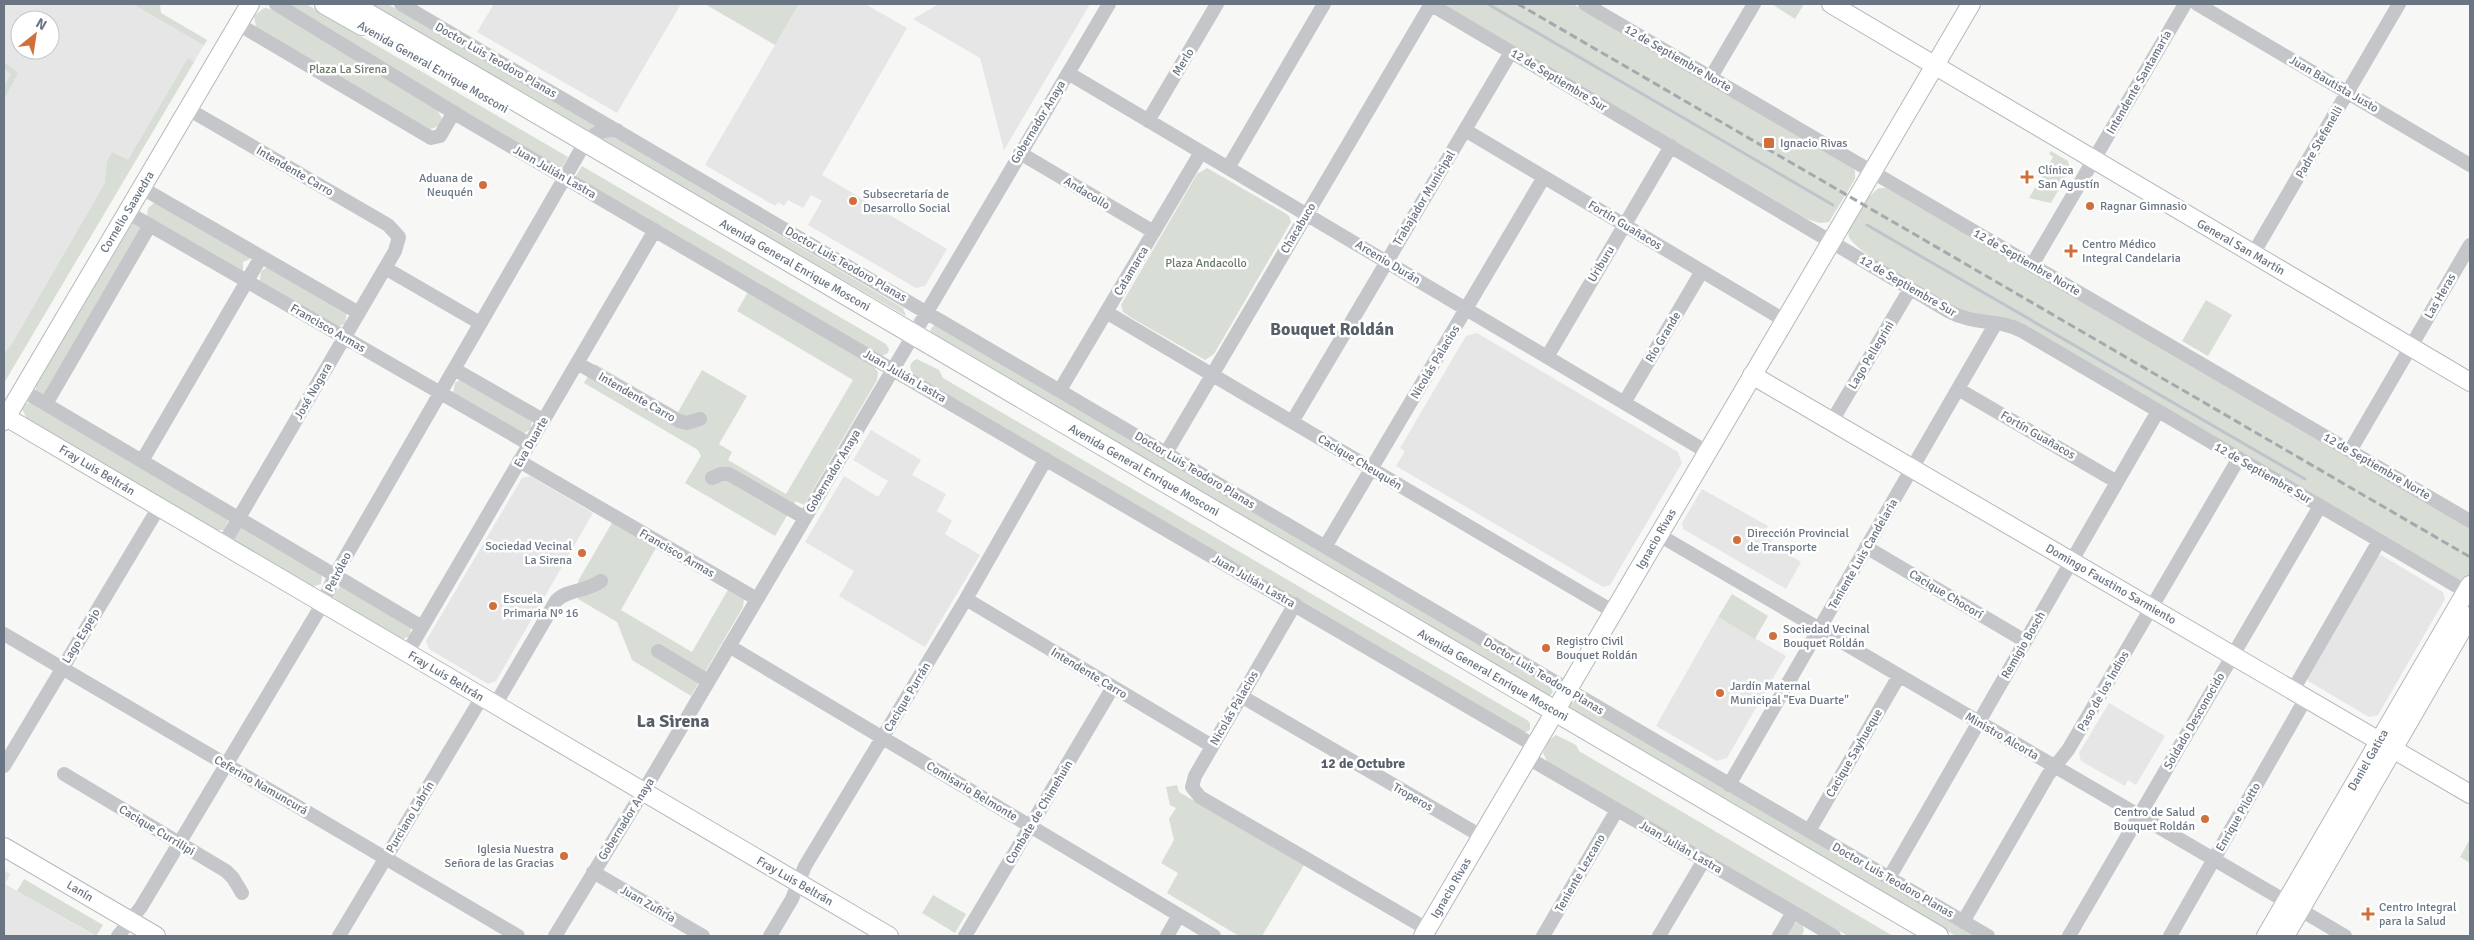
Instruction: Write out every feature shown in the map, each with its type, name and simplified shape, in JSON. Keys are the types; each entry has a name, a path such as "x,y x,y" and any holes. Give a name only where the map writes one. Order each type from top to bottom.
{"highway":[{"name":"Avenida General Enrique Mosconi","path":"325,4 583,148 910,339 1552,717 1911,936"},
{"name":"Avenida General Enrique Mosconi","path":"350,4 583,148"},
{"name":"Avenida General Enrique Mosconi","path":"1552,717 1938,936"}],"main road":[{"name":"Cornelio Saavedra","path":"5,418 250,4"},
{"name":"General San Martín","path":"1831,4 2470,382"},
{"name":"Ignacio Rivas","path":"1425,933 1971,4"},
{"name":"Domingo Faustino Sarmiento","path":"1752,375 2470,794"},
{"name":"Fray Luis Beltrán","path":"5,418 889,936"},
{"name":"Daniel Gatica","path":"2266,936 2293,906 2386,745 2469,590"},
{"name":"Daniel Gatica","path":"2386,745 2470,616"},
{"name":"Lanín","path":"4,846 156,936"},
{"name":"Daniel Gatica","path":"2285,936 2293,906"}],"street":[{"name":"Juan Julián Lastra","path":"276,4 594,195 1294,604 1531,752 1617,810 1793,912 1810,930 1834,936"},
{"name":"Doctor Luis Teodoro Planas","path":"401,4 1988,936"},
{"name":"Gobernador Anaya","path":"554,936 757,599 1109,4"},
{"name":"Merlo","path":"1148,121 1217,4"},
{"path":"1228,168 1324,4"},
{"name":"12 de Septiembre Sur","path":"1431,4 1910,289 1962,318 1977,322 2009,325 2022,331 2379,541 2469,590"},
{"name":"Chacabuco","path":"1166,453 1431,4"},
{"name":"12 de Septiembre Norte","path":"1584,4 2470,521"},
{"path":"1711,77 1754,4"},
{"name":"Intendente Santamaría","path":"2093,160 2185,4"},
{"name":"Juan Bautista Justo","path":"2197,4 2470,165"},
{"name":"Padre Stefenelli","path":"2253,254 2399,4"},
{"path":"238,24 431,138 440,136 454,112"},
{"name":"Trabajador Municipal","path":"1292,422 1511,52"},
{"name":"Arcenio Durán","path":"1068,73 1707,452"},
{"name":"Intendente Carro","path":"188,109 388,225 397,232 398,237"},
{"path":"583,148 600,131 618,130"},
{"name":"Fortín Guañacos","path":"1464,130 1784,320"},
{"name":"Uriburu","path":"1547,356 1671,146"},
{"name":"Petróleo","path":"118,936 141,907 323,603 335,575 583,148"},
{"name":"Catamarca","path":"1060,390 1201,152"},
{"name":"Andacollo","path":"1020,153 1154,232"},
{"path":"2032,265 2093,160"},
{"name":"Nicolás Palacios","path":"1325,547 1544,177"},
{"path":"142,188 358,313"},
{"name":"Petróleo","path":"550,203 557,194 568,190 594,195"},
{"name":"Francisco Armas","path":"127,212 529,444"},
{"path":"46,404 150,225"},
{"name":"Eva Duarte","path":"407,653 655,230"},
{"name":"José Nogara","path":"223,545 385,268 397,246 398,237"},
{"name":"Las Heras","path":"2410,346 2470,245"},
{"path":"142,461 261,257"},
{"path":"385,268 480,323"},
{"name":"Río Grande","path":"1624,403 1702,271"},
{"name":"Lago Pellegrini","path":"1832,422 1910,289"},
{"name":"Cacique Cheuquén","path":"1106,312 1614,612"},
{"name":"Teniente Luis Candelaria","path":"1730,785 1996,323"},
{"path":"2350,451 2410,346"},
{"name":"Intendente Carro","path":"577,362 679,421 687,423 700,419"},
{"path":"454,368 543,420"},
{"name":"Fortín Guañacos","path":"1958,389 2117,482"},
{"path":"22,390 422,627"},
{"name":"Remigio Bosch","path":"1889,878 2158,411"},
{"name":"Paso de los Indios","path":"1963,922 2054,766 2068,750 2239,458"},
{"name":"Cacique Purrán","path":"770,936 792,899 806,866 966,599 1046,459"},
{"name":"Francisco Armas","path":"519,461 757,599"},
{"path":"712,478 721,474 729,474 805,518"},
{"name":"Soldado Desconocido","path":"2069,936 2320,506"},
{"name":"Lago Espejo","path":"4,766 158,507"},
{"name":"Ministro Alcorta","path":"1659,535 2345,936"},
{"name":"Enrique Pilotto","path":"2170,936 2214,860 2379,541"},
{"name":"Cacique Chocorí","path":"1866,547 2025,641"},
{"name":"Purciano Labrín","path":"339,936 386,858 556,600 563,595 591,588 601,580"},
{"name":"Intendente Carro","path":"966,599 1212,746"},
{"name":"Nicolás Palacios","path":"1294,604 1195,776 1192,788 1200,797 1425,933"},
{"name":"Ceferino Namuncurá","path":"4,634 518,936"},
{"name":"Comisario Belmonte","path":"729,646 1214,936"},
{"path":"658,652 708,681"},
{"name":"Cacique Sayhueque","path":"1809,831 1899,676"},
{"name":"Combate de Chimehuin","path":"965,936 1113,687"},
{"name":"Troperos","path":"1241,696 1481,836"},
{"name":"Cacique Currilipi","path":"64,774 230,874 242,893"},
{"name":"Teniente Lezcano","path":"1543,936 1617,810"},
{"path":"1659,936 1704,860"},
{"name":"Juan Zufiría","path":"593,872 703,936"},
{"path":"1778,936 1793,912"},
{"path":"1167,936 1179,915"}],"shaded area":[{"path":"4,4 145,4 207,40 4,383"},
{"path":"494,4 681,4 617,113 477,32"},
{"path":"799,4 865,4 907,28 822,175 947,249 925,286 916,288 808,225 822,201 811,195 803,208 788,200 784,206 778,202 775,206 705,165"},
{"path":"939,4 1090,4 1004,150 980,58 913,19"},
{"path":"1477,333 1678,452 1682,463 1610,585 1603,587 1396,466 1405,451 1400,448 1466,336"},
{"path":"871,430 921,460 912,475 946,494 937,511 952,521 945,534 980,555 925,647 839,596 854,571 805,542 844,476 878,497 888,481 853,460"},
{"name":"Escuela Primaria Nº 16","path":"530,476 593,513 496,681 488,684 429,649 426,641 522,478"},
{"name":"Dirección Provincial de Transporte","path":"1702,489 1768,526 1765,532 1774,537 1770,544 1801,562 1786,589 1683,529 1682,523"},
{"path":"2381,555 2443,592 2445,599 2378,715 2369,717 2308,681 2307,676 2376,557"},
{"name":"Jardín Maternal Municipal \"Eva Duarte\"","path":"1718,617 1786,656 1727,758 1717,761 1656,726"},
{"path":"2109,703 2165,736 2136,785 2128,780 2125,786 2081,761 2079,753"},
{"path":"4,870 10,874 5,884 95,936 4,936"}],"green space":[{"path":"133,4 160,4 161,13 207,40 204,45"},
{"path":"284,4 306,4 568,157 561,169"},
{"path":"366,4 388,4 597,127 587,133"},
{"path":"705,4 799,4 775,45"},
{"path":"1442,4 1573,4 1851,166 1855,171 1855,179 1829,222 1820,223 1807,219"},
{"path":"1772,4 1804,4 1795,19"},
{"name":"Plaza La Sirena","path":"264,8 271,9 436,108 442,118 439,126 428,130 256,27 254,16"},
{"path":"188,58 194,62 4,383 4,354 12,344 105,183 107,162 112,152 128,160"},
{"path":"4,62 18,73 4,100 4,87 11,74 4,69"},
{"path":"607,133 903,308 906,316 598,140"},
{"path":"2051,151 2068,161 2070,170 2051,203 2029,198 2053,157 2049,154"},
{"path":"582,166 886,344 889,349 888,353 882,356 575,177"},
{"name":"Plaza Andacollo","path":"1207,168 1285,213 1289,216 1291,222 1214,354 1205,360 1130,317 1123,312 1121,305 1197,174"},
{"path":"1879,188 1886,188 2470,525 2470,576 2461,582 2019,323 1960,310 1882,265 1849,237 1854,218 1870,196"},
{"path":"155,202 249,256 250,259 243,262 243,270 240,271 147,216 148,208"},
{"path":"133,222 142,226 44,395 36,392 36,385"},
{"path":"267,267 347,312 345,323 339,327 260,281 261,271"},
{"path":"748,292 873,366 878,372 877,380 804,505 796,501 775,536 685,483 701,456 698,450 584,383 595,364 678,412 702,370 747,396 719,444 732,452 728,460 786,494 853,380 737,311"},
{"path":"2206,300 2232,315 2208,356 2182,341"},
{"path":"935,324 1550,686 1553,692 1549,697 933,335 930,330"},
{"path":"917,359 939,370 943,378 1527,720 1530,723 1530,730 1524,733 915,375 911,371 910,366"},
{"path":"461,379 532,419 531,429 523,434 453,393 455,383"},
{"path":"30,402 229,519 224,530 215,530 27,419 22,409 25,404"},
{"path":"613,521 657,546 621,610 692,652 729,588 744,599 743,607 691,696 632,660 617,622 578,599 578,581"},
{"path":"240,528 322,575 321,584 312,587 237,544 234,538"},
{"path":"342,586 411,627 410,636 401,640 336,602 334,597 335,591"},
{"path":"1732,594 1768,616 1755,639 1718,617"},
{"path":"1576,701 1980,936 1956,936 1572,711 1569,704"},
{"path":"1556,735 1576,745 1579,751 1893,936 1848,936 1548,763 1543,753 1549,740"},
{"path":"1177,785 1179,792 1304,865 1262,936 1239,936 1167,893 1178,873 1161,863 1174,840 1169,819 1176,808 1170,805 1166,787"},
{"path":"2470,839 2470,863 2460,857"},
{"path":"24,879 103,925 96,936 17,891"},
{"path":"933,895 966,914 955,933 922,913"},
{"path":"1793,923 1799,923 1803,926 1802,936 1784,936"}],"waterway":[{"path":"1488,4 1833,205"},
{"path":"1867,225 2305,479"}],"railway":[{"path":"1518,4 2470,557"}],"place":[{"name":"Ignacio Rivas","path":"1769,143"},
{"name":"Clínica San Agustín","path":"2027,177"},
{"name":"Aduana de Neuquén","path":"483,185"},
{"name":"Subsecretaría de Desarrollo Social","path":"853,201"},
{"name":"Ragnar Gimnasio","path":"2090,206"},
{"name":"Centro Médico Integral Candelaria","path":"2071,251"},
{"name":"Dirección Provincial de Transporte","path":"1737,540"},
{"name":"Sociedad Vecinal La Sirena","path":"582,553"},
{"name":"Escuela Primaria Nº 16","path":"493,606"},
{"name":"Sociedad Vecinal Bouquet Roldán","path":"1773,636"},
{"name":"Registro Civil Bouquet Roldán","path":"1546,648"},
{"name":"Jardín Maternal Municipal \"Eva Duarte\"","path":"1720,693"},
{"name":"Centro de Salud Bouquet Roldán","path":"2205,819"},
{"name":"Iglesia Nuestra Señora de las Gracias","path":"564,856"},
{"name":"Centro Integral para la Salud","path":"2368,914"}],"district":[{"name":"Bouquet Roldán","path":"1332,329"},
{"name":"La Sirena","path":"673,721"},
{"name":"12 de Octubre","path":"1363,763"}]}
